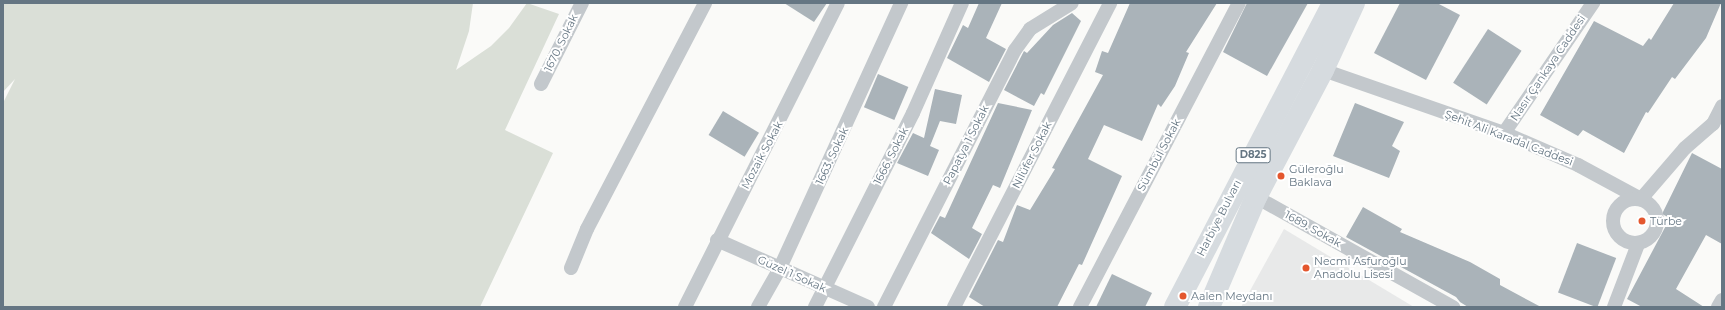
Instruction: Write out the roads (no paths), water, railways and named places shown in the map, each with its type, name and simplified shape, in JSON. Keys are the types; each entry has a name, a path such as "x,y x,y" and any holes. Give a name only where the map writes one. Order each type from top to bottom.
{"main road":[{"name":"Harbiye Bulvarı","path":"1175,307 1332,3"},
{"name":"D825","path":"1209,307 1256,197 1323,70 1354,3"}],"street":[{"name":"1670. Sokak","path":"541,84 582,3"},
{"path":"571,268 587,229 705,3"},
{"name":"Mozaik Sokak","path":"685,307 717,240 838,3"},
{"name":"1663. Sokak","path":"758,307 779,270 901,3"},
{"name":"1666. Sokak","path":"815,307 913,113 962,3"},
{"name":"Papatya 1 Sokak","path":"884,307 1015,50 1030,29 1072,3"},
{"name":"Nilüfer Sokak","path":"954,307 1110,3"},
{"name":"Sümbül Sokak","path":"1080,307 1239,3"},
{"name":"Nasır Çankaya Caddesi","path":"1504,133 1592,3"},
{"name":"Şehit Ali Karadal Caddesi","path":"1323,70 1504,133 1578,165 1641,199"},
{"path":"1641,199 1685,148 1717,127 1722,106"},
{"name":"1689. Sokak","path":"1256,197 1453,307"},
{"path":"1614,307 1638,244 1655,233 1658,219 1652,206 1641,199 1625,201 1619,205 1612,220 1617,234 1630,243 1638,244"},
{"name":"Güzel 1 Sokak","path":"717,240 779,270 868,307"},
{"path":"1718,307 1722,300"}],"place":[{"name":"Güleroğlu Baklava","path":"1281,176"},
{"name":"Türbe","path":"1642,221"},
{"name":"Necmi Asfuroğlu Anadolu Lisesi","path":"1306,268"},
{"name":"Aalen Meydanı","path":"1183,296"}]}
